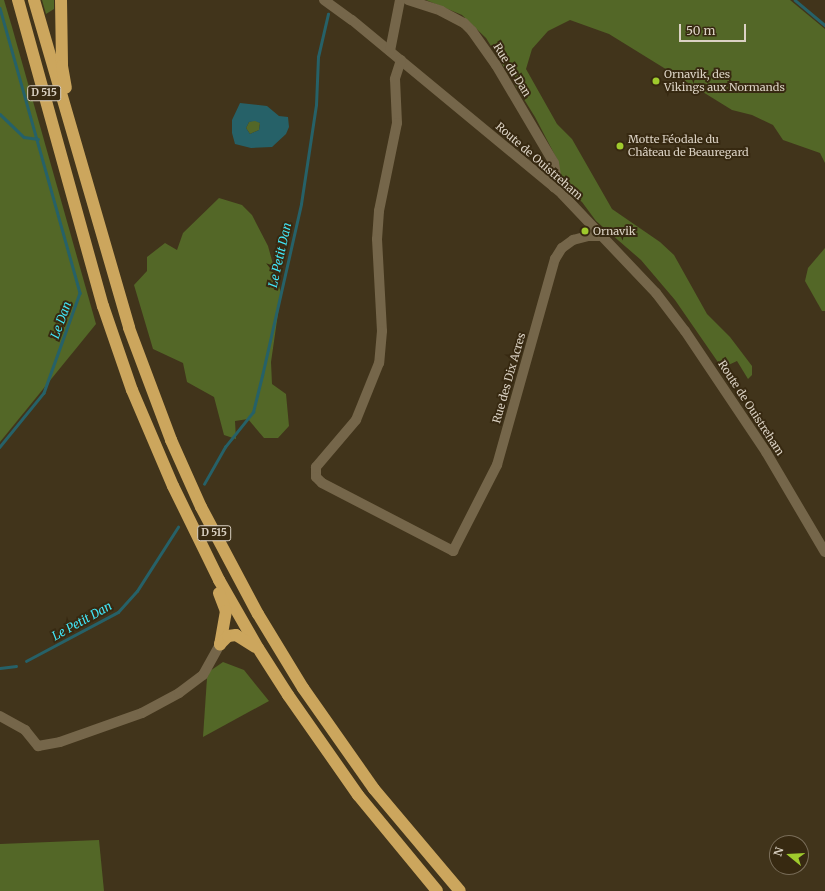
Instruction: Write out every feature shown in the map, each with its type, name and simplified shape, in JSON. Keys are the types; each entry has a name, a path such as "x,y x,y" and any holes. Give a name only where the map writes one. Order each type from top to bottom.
{"highway":[{"name":"D 515","path":"18,0 114,339 158,454 220,580 258,648 358,795 437,891"},
{"name":"D 515","path":"34,0 112,277 147,380 186,476 217,539 276,645 332,731 387,804 460,891"},
{"path":"61,0 62,66 69,123"},
{"path":"220,580 218,592 226,611 220,644"},
{"path":"220,644 228,636 236,635 258,648"}],"street":[{"name":"Route de Ouistreham","path":"324,0 390,51 554,187 656,294 685,331 766,452 825,552"},
{"path":"390,51 400,0"},
{"name":"Rue du Dan","path":"408,0 441,11 464,23 482,44 554,163 557,181 554,187"},
{"name":"Rue des Dix Acres","path":"401,60 395,79 397,123 379,211 377,239 382,331 379,363 356,420 316,468 316,477 322,483 453,551 497,465 555,259 562,248 573,240 588,236 602,236"},
{"path":"0,716 25,730 38,746 60,742 142,712 179,693 203,675 220,644"}],"green space":[{"path":"0,0 4,0 12,27 96,324 0,442"},
{"path":"42,0 54,0 54,9 46,14"},
{"path":"426,0 790,0 825,29 825,163 820,153 783,140 773,125 752,115 732,110 609,34 570,20 548,31 532,49 526,69 557,124 572,139 612,209 660,242 674,255 707,314 730,337 752,366 752,375 748,379 737,361 722,368 675,300 641,260 596,221 582,202 562,185 558,161 535,117 486,38 462,15"},
{"path":"255,120 260,123 259,130 250,134 246,128 249,122"},
{"path":"219,198 242,205 252,215 268,246 281,293 271,362 272,384 286,394 289,426 278,438 264,438 248,419 235,421 236,439 224,435 214,397 187,382 183,363 153,349 134,285 147,271 147,257 165,243 177,250 183,233"},
{"path":"825,248 825,311 822,311 805,281 808,268"},
{"path":"223,662 244,670 269,701 203,737 207,678 210,671"},
{"path":"99,840 104,891 0,891 0,844"}],"water":[{"path":"240,103 267,106 279,116 288,117 289,127 286,134 272,147 251,148 235,144 232,133 232,120","holes":["255,121 260,123 259,130 250,134 246,128 249,122"]}],"waterway":[{"path":"795,0 825,25"},
{"name":"Le Dan","path":"0,8 80,293 44,393 0,447"},
{"name":"Le Petit Dan","path":"204,484 225,447 253,412 301,204 316,105 318,57 328,14"},
{"name":"Le Dan","path":"0,114 24,137 38,139"},
{"name":"Le Petit Dan","path":"26,661 118,612 137,591 178,527"},
{"name":"Le Petit Dan","path":"0,668 16,666"}],"place":[{"name":"Ornavik, des Vikings aux Normands","path":"656,81"},
{"name":"Motte Féodale du Château de Beauregard","path":"620,146"},
{"name":"Ornavik","path":"585,231"}]}
